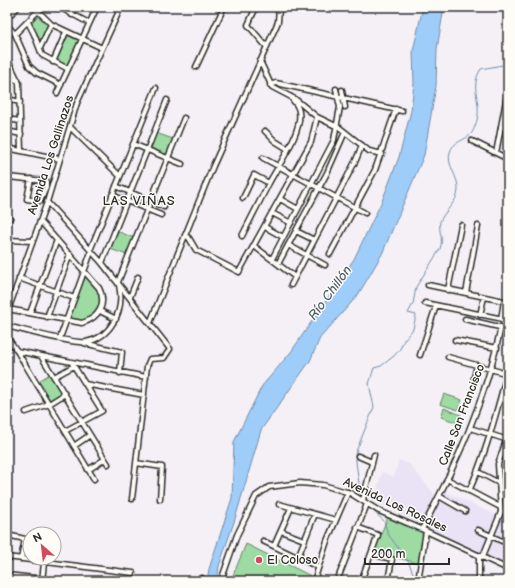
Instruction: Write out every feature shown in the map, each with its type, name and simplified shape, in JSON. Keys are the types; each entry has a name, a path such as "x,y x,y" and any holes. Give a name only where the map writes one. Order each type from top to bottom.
{"street":[{"path":"7,18 18,7"},
{"path":"34,7 51,24 102,48"},
{"path":"59,7 89,23"},
{"path":"72,15 75,7"},
{"path":"57,93 96,7"},
{"name":"Avenida Los Gallinazos","path":"8,311 30,241 47,202 77,103 121,7"},
{"path":"196,67 224,7"},
{"path":"256,7 248,25 266,46"},
{"path":"150,323 238,107 278,22 279,7"},
{"path":"15,34 38,11"},
{"path":"28,22 42,55 52,62 68,69"},
{"path":"39,48 51,24"},
{"path":"7,25 15,34 29,66 36,73 61,85"},
{"path":"52,62 66,32"},
{"path":"7,58 18,80 21,151"},
{"path":"260,61 270,85 307,107 317,117 346,132 370,150 382,154"},
{"path":"7,79 18,80"},
{"path":"270,85 276,83 402,111"},
{"path":"60,338 112,195 156,88"},
{"path":"272,259 325,160 338,127 340,107 336,89"},
{"path":"342,90 346,107"},
{"path":"496,153 508,90"},
{"path":"242,236 288,149 300,121 299,108 291,97"},
{"path":"7,99 20,102"},
{"path":"102,263 168,100"},
{"path":"330,254 375,170 382,154 396,109"},
{"path":"185,235 190,238 196,250 239,272 311,142 317,117"},
{"path":"80,342 99,337 109,330 116,319 121,301 118,283 184,118"},
{"path":"7,119 20,121"},
{"path":"501,126 508,129"},
{"path":"70,127 120,176"},
{"path":"7,131 21,134"},
{"path":"265,131 288,149"},
{"path":"278,264 338,152 346,132"},
{"path":"472,141 508,159"},
{"path":"133,144 182,164"},
{"path":"291,285 337,197 362,145"},
{"path":"7,148 60,159"},
{"path":"263,158 365,213"},
{"path":"243,198 254,175 269,183"},
{"path":"7,177 30,179 47,182 40,201 27,199 30,179"},
{"path":"116,186 164,207"},
{"path":"112,195 161,215"},
{"path":"280,199 298,209"},
{"path":"47,202 102,263 170,349 164,358 150,359 146,377 132,499"},
{"path":"272,213 291,223"},
{"path":"8,311 82,324 93,319 100,311 102,301 101,292 85,270 40,221"},
{"path":"448,290 461,225"},
{"path":"466,293 478,226"},
{"path":"265,227 283,237"},
{"path":"296,231 314,240"},
{"path":"7,240 30,241"},
{"path":"30,314 57,240"},
{"path":"288,245 325,265"},
{"path":"254,246 295,277"},
{"path":"47,317 70,254"},
{"path":"130,297 138,277"},
{"path":"19,278 74,298"},
{"path":"428,285 504,301 506,307 501,319"},
{"path":"480,315 484,297"},
{"path":"425,303 508,320"},
{"path":"420,356 436,306"},
{"path":"100,311 116,319"},
{"path":"465,319 508,329"},
{"path":"7,326 122,352 120,373"},
{"name":"Calle San Francisco","path":"418,581 424,530 470,428 491,369 501,327"},
{"path":"7,338 17,351 94,479"},
{"path":"455,340 497,348"},
{"path":"17,351 74,364 146,377"},
{"path":"41,356 108,464"},
{"path":"448,357 508,374 490,435 480,459 478,472 469,490"},
{"path":"54,377 74,364"},
{"path":"65,431 102,411 74,364"},
{"path":"474,378 477,365"},
{"path":"85,384 144,394"},
{"path":"26,412 49,404 65,394"},
{"path":"470,428 490,435 508,438 498,464 500,518 481,556 479,581"},
{"path":"74,446 90,435"},
{"path":"363,500 374,455"},
{"path":"358,456 372,462"},
{"path":"88,470 105,459"},
{"path":"136,463 162,467 160,499"},
{"path":"478,472 499,483"},
{"path":"447,479 500,507"},
{"name":"Avenida Los Rosales","path":"221,581 237,535 256,496 269,487 300,483 323,485 348,492 379,511 508,569"},
{"path":"314,581 318,567 348,492"},
{"path":"439,496 465,511"},
{"path":"279,504 336,520"},
{"path":"337,581 367,504"},
{"path":"274,546 291,508"},
{"path":"298,557 315,514"},
{"path":"357,527 378,535 361,581"},
{"path":"478,530 502,541"},
{"path":"281,531 304,540"},
{"path":"7,535 25,539 21,559 7,557"},
{"path":"263,541 318,567"},
{"path":"371,554 392,559 388,581"},
{"path":"62,565 133,573"},
{"path":"7,576 42,580 44,566"}],"shaded area":[{"path":"399,460 409,464 440,501 446,492 508,522 508,566 374,501 382,472 394,477"}],"green space":[{"path":"38,14 49,24 40,43 31,22"},
{"path":"67,35 79,40 67,66 55,61"},
{"path":"156,133 173,139 166,156 150,149"},
{"path":"117,231 134,238 127,255 110,249"},
{"path":"85,275 99,293 99,307 97,312 88,319 75,321 68,320"},
{"path":"50,374 62,394 49,402 37,382"},
{"path":"444,394 462,400 458,410 440,404"},
{"path":"444,408 461,415 458,423 441,417"},
{"path":"388,517 422,531 424,534 418,563 373,552"},
{"name":"El Coloso","path":"246,544 311,576 309,581 231,580"}],"water":[{"path":"423,7 444,7 437,49 436,86 424,155 382,254 358,295 320,338 310,361 261,430 235,519 219,566 217,581 207,581 209,569 232,498 234,442 262,386 291,352 354,259 382,201 399,157 411,111 414,83 413,51"}],"waterway":[{"path":"361,499 355,454 374,407 369,384 374,368 381,366 394,356 413,329 416,315 408,313 413,304 416,287 440,249 440,222 444,214 456,199 458,190 457,180 450,162 450,152 456,143 471,134 477,120 478,107 476,82 478,75 481,69 508,64"},
{"path":"370,508 384,521 388,534 409,563 416,581"}],"place":[{"name":"El Coloso","path":"259,560"}],"district":[{"name":"LAS VIÑAS","path":"139,201"}],"water label":[{"name":"Río Chillón","path":"330,293"}]}
